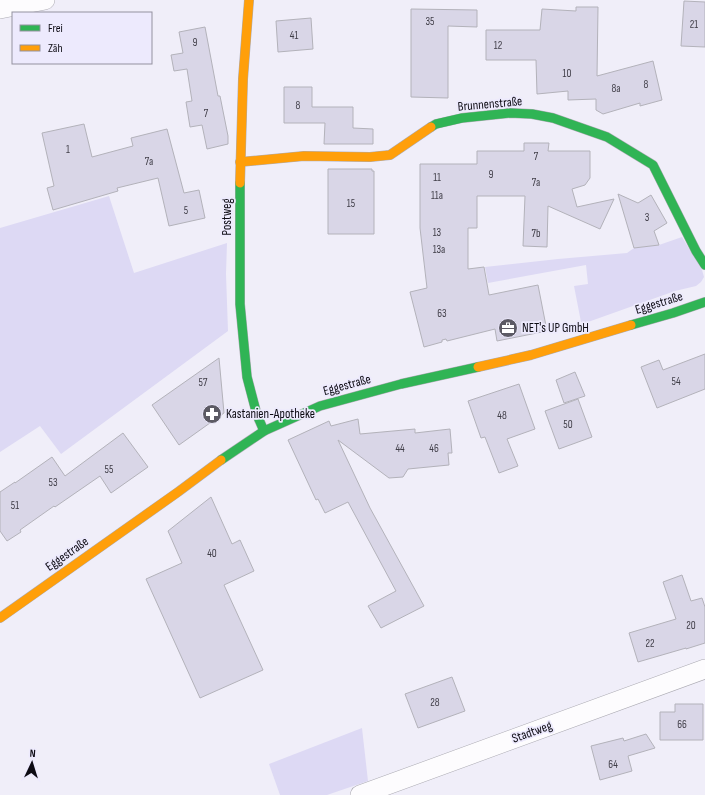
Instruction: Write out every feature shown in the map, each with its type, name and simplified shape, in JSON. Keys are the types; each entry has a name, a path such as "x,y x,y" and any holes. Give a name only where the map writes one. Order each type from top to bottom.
{"street":[{"path":"0,9 45,0"},
{"name":"Postweg","path":"249,0 243,79 240,162 240,304 247,377 257,414 264,431"},
{"name":"Brunnenstraße","path":"240,162 304,156 370,157 390,155 436,124 462,118 510,113 532,114 553,118 607,137 654,165 696,251 705,264"},
{"name":"Eggestraße","path":"0,618 232,452 264,431 320,406 401,384 531,355 705,302"},
{"name":"Stadtweg","path":"360,795 705,669"}],"shaded area":[{"path":"109,196 134,273 227,243 226,274 228,331 61,454 40,426 0,452 0,228"},
{"path":"682,237 702,270 704,277 701,282 696,286 675,291 588,322 581,322 574,286 588,284 586,265 488,283 485,267 627,253 634,248 659,245"},
{"path":"362,728 368,781 327,795 280,795 269,764"}],"building":[{"path":"684,1 705,2 705,47 681,46"},
{"path":"576,7 598,7 597,76 653,61 662,100 640,106 640,103 603,114 596,110 596,99 568,100 568,91 537,94 536,60 486,60 486,30 540,30 542,9 576,11"},
{"path":"411,9 477,10 477,27 448,26 448,98 411,97"},
{"path":"311,18 313,49 278,52 276,21"},
{"path":"205,27 218,96 220,96 228,136 228,144 207,149 202,125 190,127 186,102 192,101 187,69 174,71 171,55 183,53 179,32"},
{"path":"284,87 312,87 312,107 353,107 353,128 373,129 373,144 324,144 325,123 284,123"},
{"path":"84,124 92,157 133,146 131,138 167,129 184,193 199,190 205,218 169,226 158,178 117,188 118,191 53,210 47,188 54,186 42,133"},
{"path":"524,143 549,143 548,151 590,151 590,178 585,185 572,189 577,207 614,199 600,229 548,206 547,247 523,246 525,196 477,196 477,228 468,228 468,269 484,267 489,295 538,285 547,331 497,341 495,329 447,341 446,339 442,340 442,342 424,347 410,292 427,288 420,228 420,164 477,164 477,151 524,151"},
{"path":"328,169 372,169 372,171 374,171 374,234 328,234"},
{"path":"618,194 638,203 651,195 667,223 654,231 659,245 634,248"},
{"path":"705,354 705,389 657,408 641,367 659,360 663,370"},
{"path":"219,358 224,413 179,445 152,405"},
{"path":"575,372 585,396 564,403 556,380"},
{"path":"519,384 535,429 507,439 518,466 499,473 485,437 481,438 468,401"},
{"path":"578,399 592,437 559,449 545,411"},
{"path":"358,419 360,434 415,429 415,433 450,429 452,453 448,453 449,465 408,469 403,477 389,478 338,440 370,508 424,606 381,628 368,606 396,591 348,502 325,513 318,499 316,500 288,440 329,421 331,426"},
{"path":"123,433 148,467 111,493 100,476 55,507 54,506 7,541 0,531 0,492 52,457 65,476"},
{"path":"211,497 232,544 240,540 254,571 224,585 263,670 200,698 146,579 182,563 168,531"},
{"path":"682,575 691,601 702,598 705,607 705,643 638,662 629,633 676,619 663,582"},
{"path":"452,677 465,711 418,728 405,694"},
{"path":"675,704 703,704 703,740 660,740 660,712 675,712"},
{"path":"646,734 655,748 628,756 632,771 600,780 591,746 623,738 624,741"}],"traffic: fast":[{"path":"431,127 436,124 462,118 510,113 532,114 553,118 607,137 653,165 696,251 705,265"},
{"path":"240,183 240,304 247,377 257,415 264,431"},
{"path":"631,325 705,302"},
{"path":"221,460 264,431 320,406 401,384 478,367"}],"traffic: slow":[{"path":"240,183 243,79 249,0"},
{"path":"240,162 304,156 370,157 390,155 431,127"},
{"path":"478,367 531,355 631,325"},
{"path":"0,618 221,460"}],"place":[{"name":"NET's UP GmbH","path":"508,328"},
{"name":"Kastanien-Apotheke","path":"212,414"}]}
